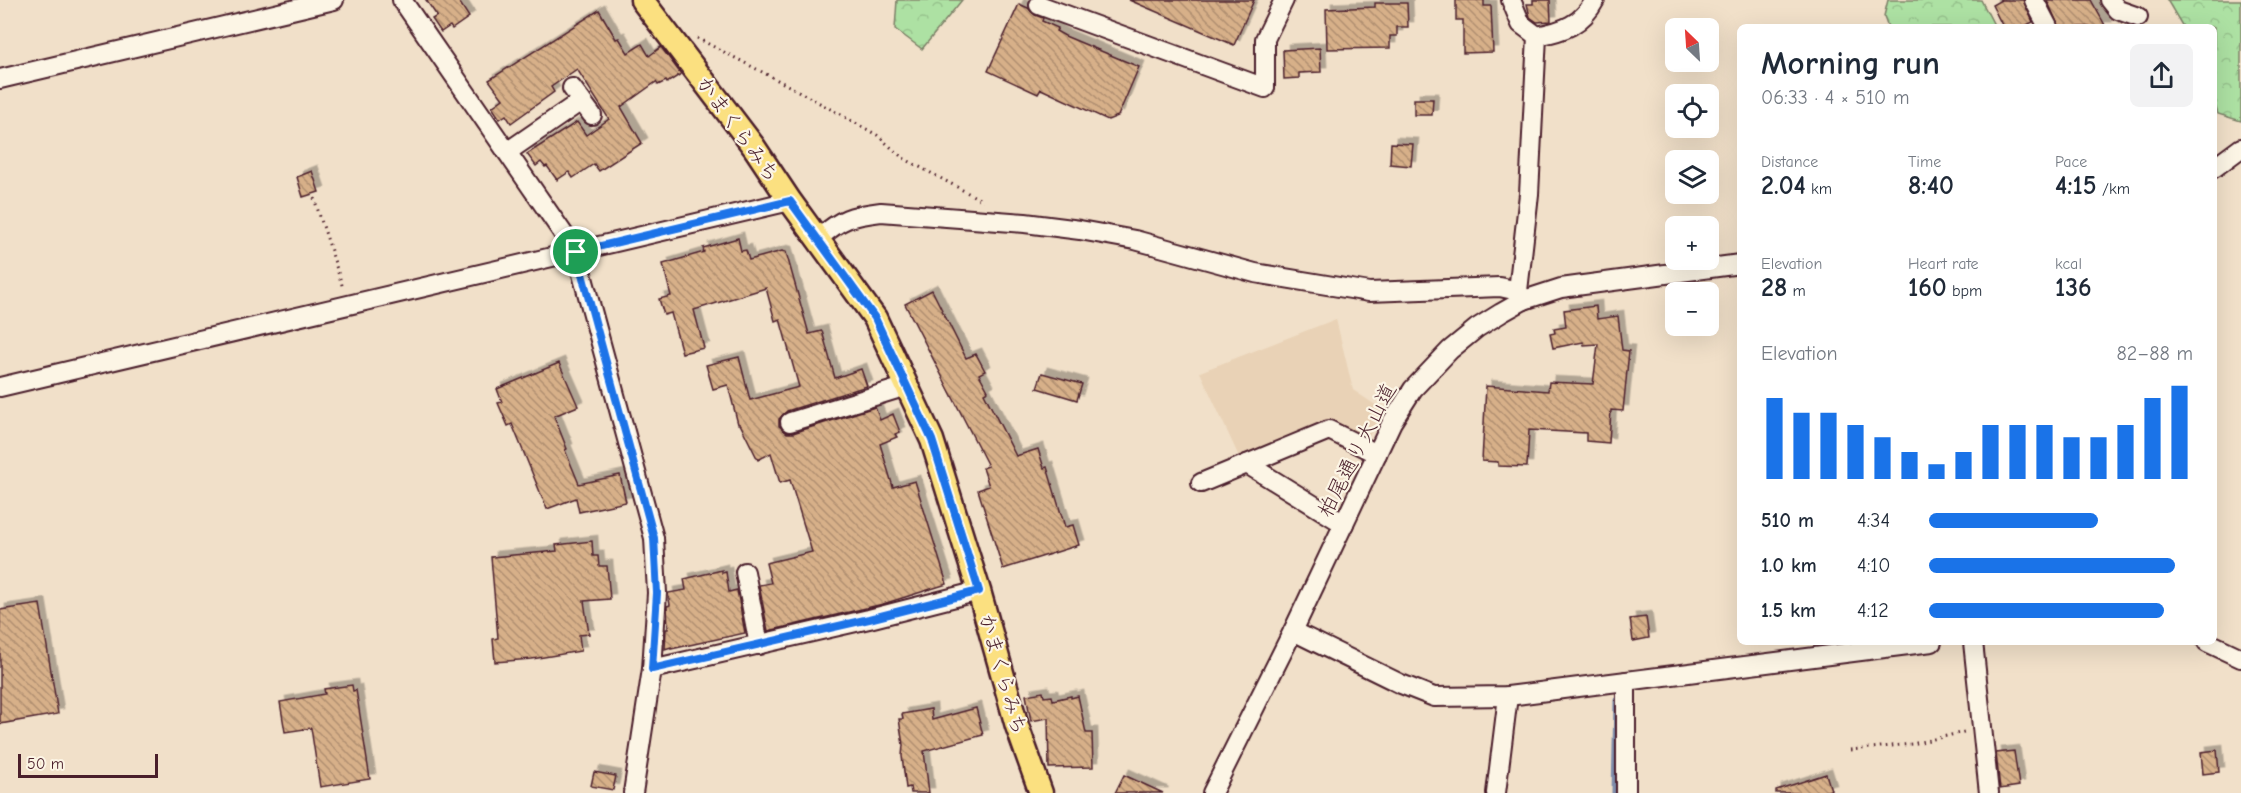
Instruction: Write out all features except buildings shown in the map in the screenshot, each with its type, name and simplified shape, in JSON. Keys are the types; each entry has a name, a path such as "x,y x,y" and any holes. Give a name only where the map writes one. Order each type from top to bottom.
{"main road":[{"name":"かまくらみち","path":"642,0 754,147 790,201 875,318 932,440 979,591 1017,726 1041,793"}],"street":[{"path":"0,79 334,0"},
{"path":"402,0 576,252 654,538 657,593 652,669 633,793"},
{"path":"1039,5 1265,88 1265,39 1284,0"},
{"path":"1511,0 1521,24 1537,36 1557,32 1574,24 1588,13 1595,0"},
{"path":"2034,0 2046,24"},
{"path":"2110,0 2118,10 2138,17"},
{"path":"819,238 838,222 856,215 892,213 1025,223 1135,240 1255,273 1369,292 1500,287 1521,296 1537,36"},
{"path":"507,152 582,102"},
{"path":"2217,166 2241,148"},
{"path":"0,387 790,201"},
{"name":"柏尾通り大山道","path":"1212,793 1293,632 1392,422 1413,389 1450,350 1521,296 1561,288 1737,264"},
{"path":"800,424 907,386"},
{"path":"1201,483 1329,430 1377,454"},
{"path":"1247,464 1344,524"},
{"path":"745,572 759,645"},
{"path":"652,669 979,591"},
{"path":"1293,632 1401,684 1434,697 1508,696 1626,681 1830,648 1881,645"},
{"path":"1972,645 1989,793"},
{"path":"2213,645 2241,658"},
{"path":"1626,681 1626,793"},
{"path":"1496,793 1508,696"}],"path":[{"path":"693,36 781,81 877,135 903,159 985,202"},
{"path":"314,198 349,305"},
{"path":"1850,750 1912,744 1982,727"}],"shaded area":[{"path":"1336,319 1353,390 1383,410 1367,440 1334,420 1240,459 1200,372"}],"green space":[{"path":"897,0 962,0 922,49 895,29"},
{"path":"1888,0 1981,0 1993,24 1887,24 1884,16"},
{"path":"2167,0 2241,0 2241,121 2218,114 2217,111 2217,24 2181,24"}],"waterway":[{"path":"1614,793 1616,700"}],"route":[{"path":"790,201 875,318 932,440 979,591 652,669 657,593 654,538 576,252 790,201"}]}
